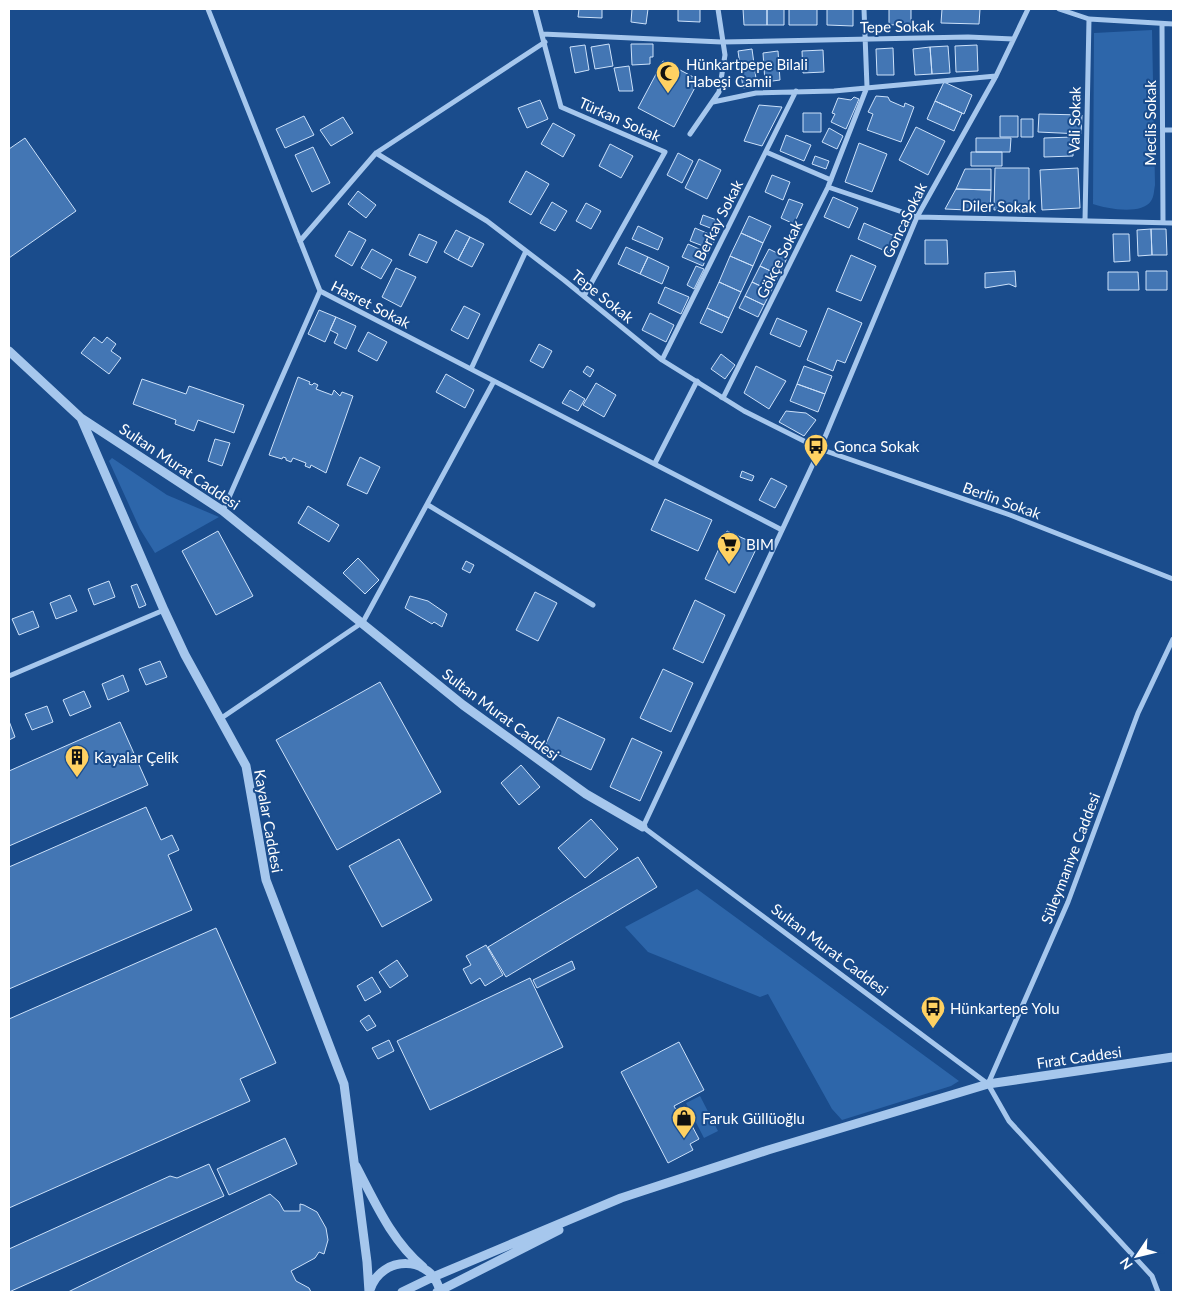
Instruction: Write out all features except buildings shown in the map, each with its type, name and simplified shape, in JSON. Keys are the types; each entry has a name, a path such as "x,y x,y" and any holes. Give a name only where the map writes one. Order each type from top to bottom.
{"street":[{"name":"Hasret Sokak","path":"208,9 320,291 782,530"},
{"name":"Türkan Sokak","path":"535,9 561,107 665,152 584,296"},
{"path":"690,134 719,92 725,55 718,9"},
{"name":"Gökçe Sokak","path":"723,398 828,187 867,87 864,9"},
{"name":"GoncaSokak","path":"820,449 917,216 996,76 1028,9"},
{"path":"1059,9 1089,19 1173,24"},
{"name":"Vali Sokak","path":"1085,220 1089,19"},
{"name":"Meclis Sokak","path":"1162,24 1163,222"},
{"name":"Tepe Sokak","path":"542,34 722,42 968,37 1013,39"},
{"path":"300,241 376,153 544,42"},
{"path":"713,102 756,93 867,87 996,76"},
{"name":"Berkay Sokak","path":"662,360 796,91"},
{"path":"1164,130 1173,130"},
{"path":"766,152 831,180"},
{"name":"Tepe Sokak","path":"376,153 487,221 584,296 662,360 744,412 820,449"},
{"name":"Diler Sokak","path":"828,187 917,216 1173,223"},
{"path":"471,369 526,251"},
{"path":"223,510 320,291"},
{"name":"Sultan Murat Caddesi","path":"9,351 81,418 223,510 363,622 463,706 586,794 643,827 988,1084"},
{"path":"220,719 363,622 494,381"},
{"path":"655,463 697,382 723,398"},
{"name":"Kayalar Caddesi","path":"81,418 164,610 246,766 266,880 344,1084 369,1292"},
{"path":"643,827 820,449"},
{"name":"Berlin Sokak","path":"820,449 1010,515 1173,579"},
{"path":"428,505 593,605"},
{"path":"9,676 164,610"},
{"name":"Süleymaniye Caddesi","path":"988,1084 1068,902 1138,713 1173,639"},
{"name":"Fırat Caddesi","path":"621,1198 768,1150 988,1084 1173,1056"},
{"path":"988,1084 1009,1121 1152,1276 1158,1292"},
{"path":"354,1162 391,1232 410,1257 433,1277 439,1292 621,1198"},
{"path":"402,1292 433,1277 621,1198"},
{"path":"369,1292 373,1282 389,1266 406,1263 423,1267"}],"shaded area":[{"path":"1152,30 1155,185 1153,198 1140,208 1124,210 1093,204 1094,33"},
{"path":"112,458 167,495 219,517 155,553 140,529 109,461"},
{"path":"697,889 959,1081 951,1086 842,1120 832,1109 768,994 760,997 648,952 625,927"},
{"path":"700,1096 718,1131 704,1138 686,1103"}],"place":[{"name":"Hünkartpepe Bilali Habeşi Camii","path":"668,94"},
{"name":"Gonca Sokak","path":"816,467"},
{"name":"BIM","path":"729,565"},
{"name":"Kayalar Çelik","path":"77,778"},
{"name":"Hünkartepe Yolu","path":"933,1029"},
{"name":"Faruk Güllüoğlu","path":"684,1139"}]}
